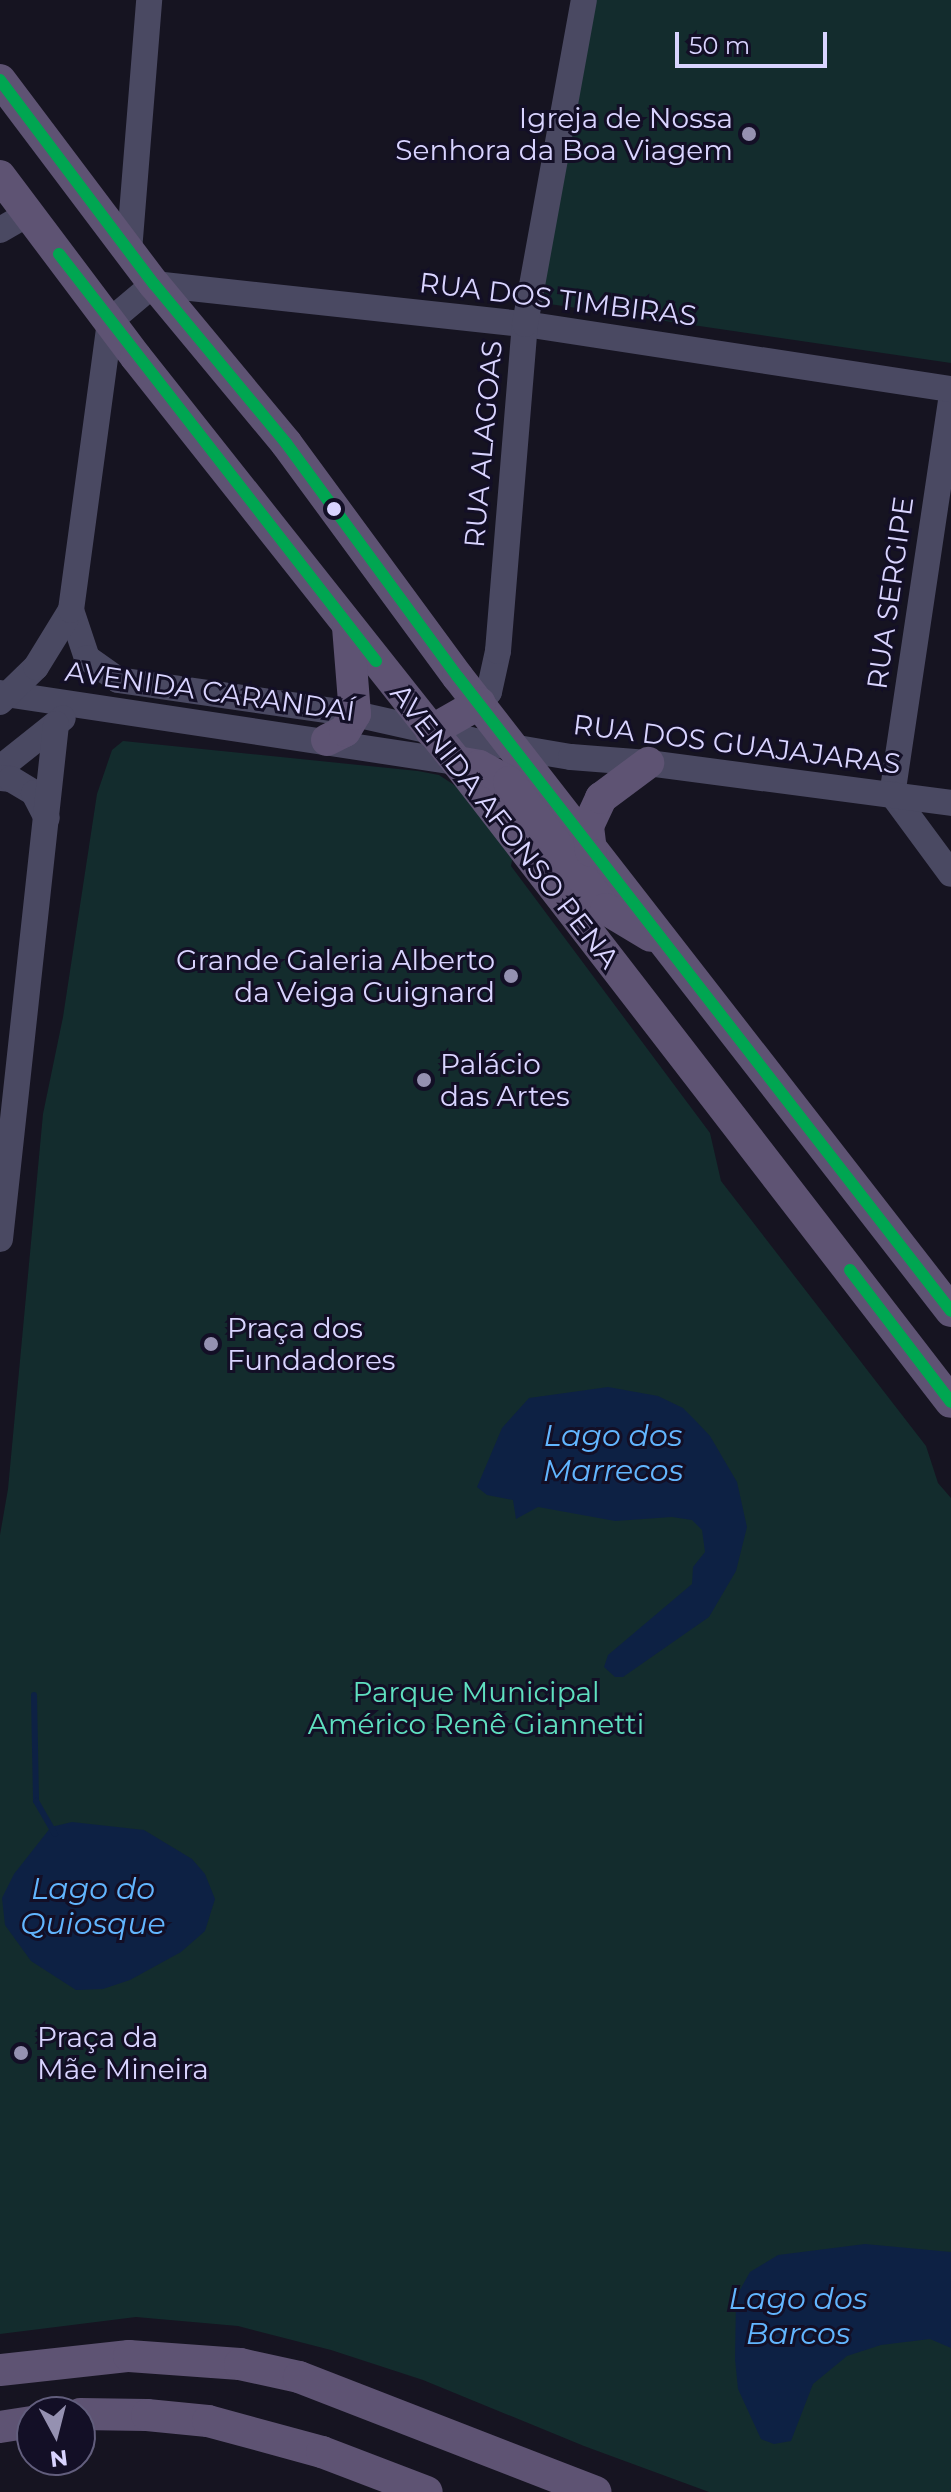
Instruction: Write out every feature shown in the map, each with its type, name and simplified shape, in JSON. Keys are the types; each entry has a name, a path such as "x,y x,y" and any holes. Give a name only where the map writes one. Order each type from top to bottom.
{"main road":[{"name":"AVENIDA AFONSO PENA","path":"0,80 154,284 286,443 591,851 674,950 951,1311"},
{"name":"AVENIDA AFONSO PENA","path":"0,176 951,1402"},
{"path":"327,740 345,731 355,714 348,627"},
{"path":"431,731 480,703"},
{"path":"457,762 479,766 509,782 606,909 674,950"},
{"path":"591,851 588,826 601,798 648,763"},
{"path":"0,2370 129,2356 240,2364 299,2377 596,2492"},
{"path":"96,2414 208,2421 322,2452 427,2492"}],"street":[{"path":"129,251 149,0"},
{"name":"RUA ALAGOAS","path":"480,703 489,692 498,651 525,324 584,0"},
{"path":"0,230 29,213"},
{"path":"2,697 36,667 71,610 110,321 154,284"},
{"name":"RUA DOS TIMBIRAS","path":"154,284 525,324 951,389"},
{"name":"RUA SERGIPE","path":"892,794 951,401"},
{"path":"0,768 81,704 118,680 87,658 71,610"},
{"name":"AVENIDA CARANDAÍ","path":"118,680 355,714 516,748"},
{"name":"AVENIDA CARANDAÍ","path":"2,697 81,704 457,762"},
{"path":"0,1239 56,724"},
{"name":"RUA DOS GUAJAJARAS","path":"516,748 951,803"},
{"path":"0,778 11,779 34,793 47,818"},
{"path":"892,794 951,874"}],"green space":[{"path":"584,0 951,0 951,363 529,301"},
{"name":"Parque Municipal Américo Renê Giannetti","path":"123,741 418,771 439,775 471,796 514,850 511,866 710,1133 721,1181 926,1446 938,1483 951,1498 951,2492 709,2492 584,2446 423,2380 331,2350 238,2326 136,2317 0,2334 0,1535 8,1489 43,1114 63,1017 97,794 112,750"}],"water":[{"name":"Lago dos Marrecos","path":"608,1387 658,1396 683,1408 693,1418 710,1436 737,1482 747,1527 736,1571 709,1617 623,1677 615,1677 604,1667 608,1655 692,1584 693,1567 705,1552 702,1530 692,1520 672,1517 615,1521 538,1507 516,1519 513,1500 487,1495 477,1487 502,1428 529,1398"},
{"name":"Lago do Quiosque","path":"72,1822 144,1830 192,1859 205,1874 215,1899 205,1931 181,1952 130,1980 103,1989 76,1990 31,1961 5,1925 2,1898 14,1874 51,1827"},
{"name":"Lago dos Barcos","path":"865,2244 951,2252 951,2348 930,2339 881,2345 847,2356 813,2384 791,2441 774,2444 761,2439 738,2389 736,2297 750,2272 778,2255"}],"waterway":[{"path":"34,1695 36,1801 55,1834"}],"transit line":[{"path":"0,80 154,284 286,443 458,677 951,1311"},
{"path":"59,254 376,661"},
{"path":"850,1270 951,1402"}],"place":[{"name":"Igreja de Nossa Senhora da Boa Viagem","path":"749,134"},
{"name":"Grande Galeria Alberto da Veiga Guignard","path":"511,976"},
{"name":"Palácio das Artes","path":"424,1080"},
{"name":"Praça dos Fundadores","path":"211,1344"},
{"name":"Praça da Mãe Mineira","path":"21,2053"}]}
